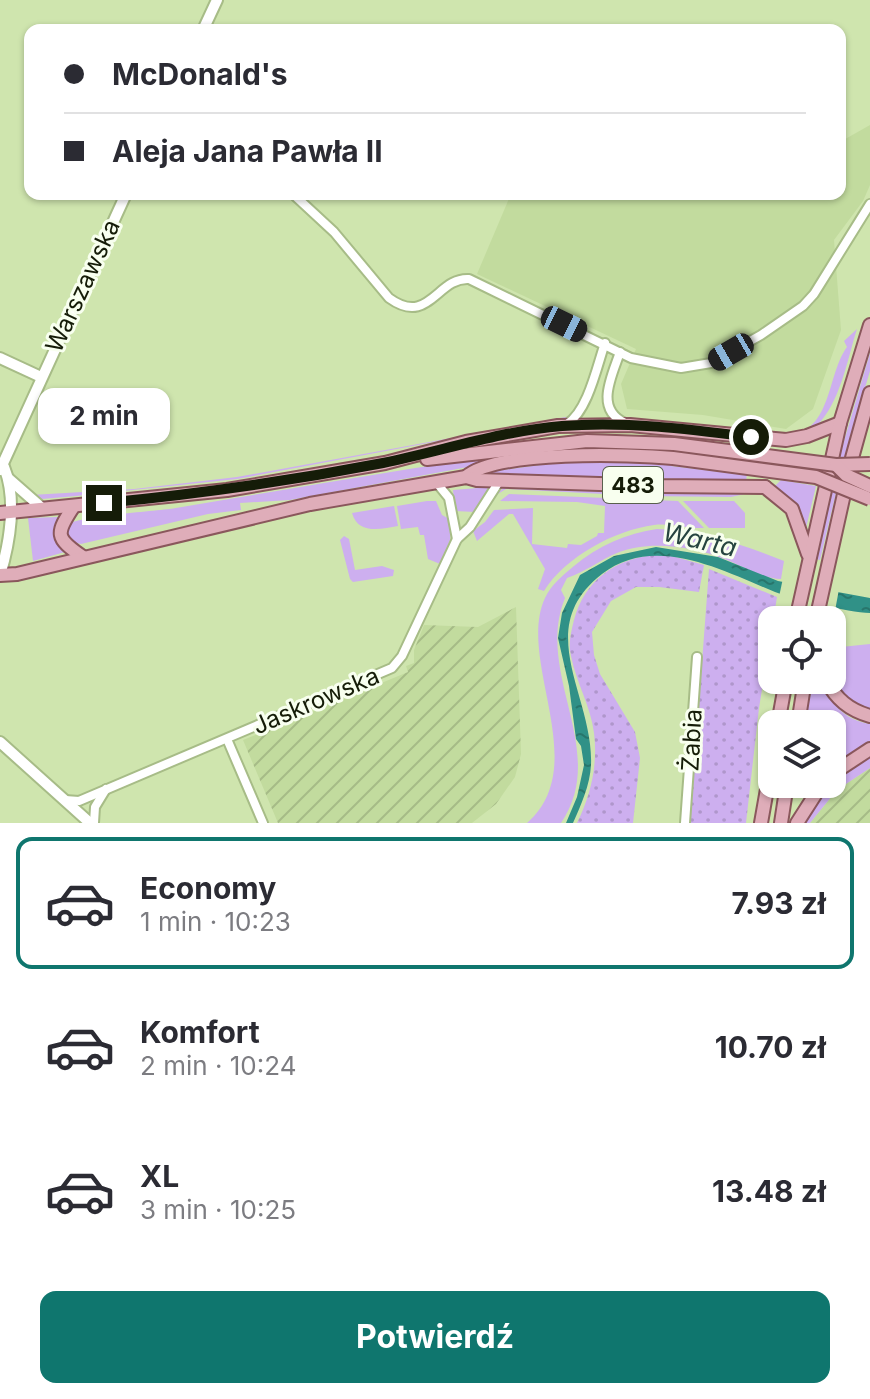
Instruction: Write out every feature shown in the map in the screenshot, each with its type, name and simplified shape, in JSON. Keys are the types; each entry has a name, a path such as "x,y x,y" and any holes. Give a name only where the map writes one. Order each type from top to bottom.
{"main road":[{"path":"799,606 840,423 870,325"},
{"path":"819,606 870,394"},
{"path":"768,439 799,439 840,423"},
{"name":"483","path":"385,463 466,442 558,426 630,425 768,439"},
{"path":"768,439 781,447 786,460 780,475 765,487 792,509 809,557"},
{"name":"483","path":"5,512 227,490 385,463 564,442 621,440 674,444 836,465"},
{"path":"466,477 475,469 543,458 599,454 673,458 807,476 838,484 870,499"},
{"path":"836,465 870,464"},
{"path":"836,465 846,475 870,486"},
{"name":"483","path":"1,572 17,574 294,507 466,477 477,480 765,487"},
{"path":"74,506 59,532 65,545 83,557"},
{"path":"836,694 853,710 870,716"},
{"path":"846,765 870,749"},
{"path":"761,823 765,798"},
{"path":"781,823 785,798"},
{"path":"797,823 813,798"}],"street":[{"path":"206,24 217,0"},
{"name":"Warszawska","path":"42,508 9,479 2,468 123,200"},
{"path":"299,200 334,232 396,304 413,308 422,305 458,279 469,279 631,358 665,366 711,363 761,335 803,306 814,294 870,204"},
{"path":"558,426 572,420 580,412 605,343"},
{"path":"620,352 607,401 611,413 630,425"},
{"path":"0,358 41,377"},
{"name":"Warszawska","path":"1,572 10,534 5,512 9,479"},
{"name":"Jaskrowska","path":"65,800 79,801 392,668 402,656 457,539 470,527 500,479"},
{"path":"436,482 449,498 457,539"},
{"path":"0,542 1,572"},
{"name":"Żabia","path":"685,823 697,657"},
{"path":"227,739 263,823"},
{"path":"0,742 92,823 95,807 106,788"}],"shaded area":[{"path":"870,125 870,185 863,201 834,240 841,330 813,409 786,429 703,415 627,409 621,384 636,349 477,274 508,200 846,200 846,139"},
{"path":"857,329 843,378 828,412 805,433 789,435 803,431 821,413 847,347 844,341"},
{"path":"870,353 870,371 846,451 820,560 816,559 842,448"},
{"path":"571,416 562,421 503,429 237,479 42,499 31,495 134,489 237,477"},
{"path":"576,446 628,446 738,458 738,461 647,450 554,451 290,500 240,503 241,510 208,514 81,544 67,537 68,525 86,519"},
{"path":"585,459 670,463 671,466 747,475 746,480 473,476"},
{"path":"781,480 816,486 806,528 795,502 774,487"},
{"path":"505,486 745,494 731,497 641,496 506,489 496,495"},
{"path":"490,487 475,512 455,511 453,490"},
{"path":"509,494 678,501 704,528 660,525 623,533 578,556 544,591 538,589 545,569 513,514 509,514 477,541 473,531 494,510 533,508 532,544 567,548 568,544 581,545 598,533 604,533 605,506 577,502 500,501"},
{"path":"436,501 442,515 451,520 450,540 440,564 428,559 424,535 420,535 418,527 401,529 397,506"},
{"path":"683,501 734,501 745,513 745,528 709,528"},
{"path":"394,506 398,526 365,528 359,525 352,513"},
{"path":"59,517 55,536 65,552 33,561 28,518"},
{"path":"657,529 722,539 784,561 781,579 758,574 697,550 670,546 629,549 567,578 561,590 565,598 558,627 558,655 576,740 578,768 574,796 561,823 527,823 546,799 554,772 554,743 539,652 539,623 545,598 562,577 593,552 624,537"},
{"path":"344,536 349,539 355,570 382,566 394,570 393,576 353,582 340,540"},
{"path":"655,555 672,556 704,565 699,592 636,587 611,601 592,632 600,674 635,732 640,758 633,823 577,823 592,779 595,745 590,714 570,652 574,620 585,594 604,574 627,561"},
{"path":"709,569 777,597 776,606 758,606 758,694 761,694 746,823 690,823"},
{"path":"516,607 521,754 515,777 496,804 472,823 278,823 243,740 408,672 406,666 414,663 414,650 424,625 478,627"},
{"path":"870,644 870,710 843,694 846,694 846,646"},
{"path":"810,694 828,694 841,710 808,710"},
{"path":"846,715 870,724 870,744 846,760"},
{"path":"870,756 870,768 846,784 847,771"},
{"path":"870,768 870,823 810,823 830,798 846,798 846,784"},
{"path":"830,798 810,823 802,823 817,801"}],"water":[{"path":"656,547 718,557 778,581 870,598 870,613 846,610 846,606 826,606 795,599 711,566 666,556 623,562 602,574 581,595 571,617 568,640 571,664 589,739 591,765 587,787 573,823 566,823 577,797 584,765 581,746 576,739 569,686 558,638 562,613 580,575 614,556"}],"pier":[{"path":"783,578 839,589 836,606 815,606 779,597"}],"route":[{"path":"104,503 270,483 385,463 466,442 558,426 630,425 751,437"}],"water label":[{"name":"Warta","path":"700,540"}]}
